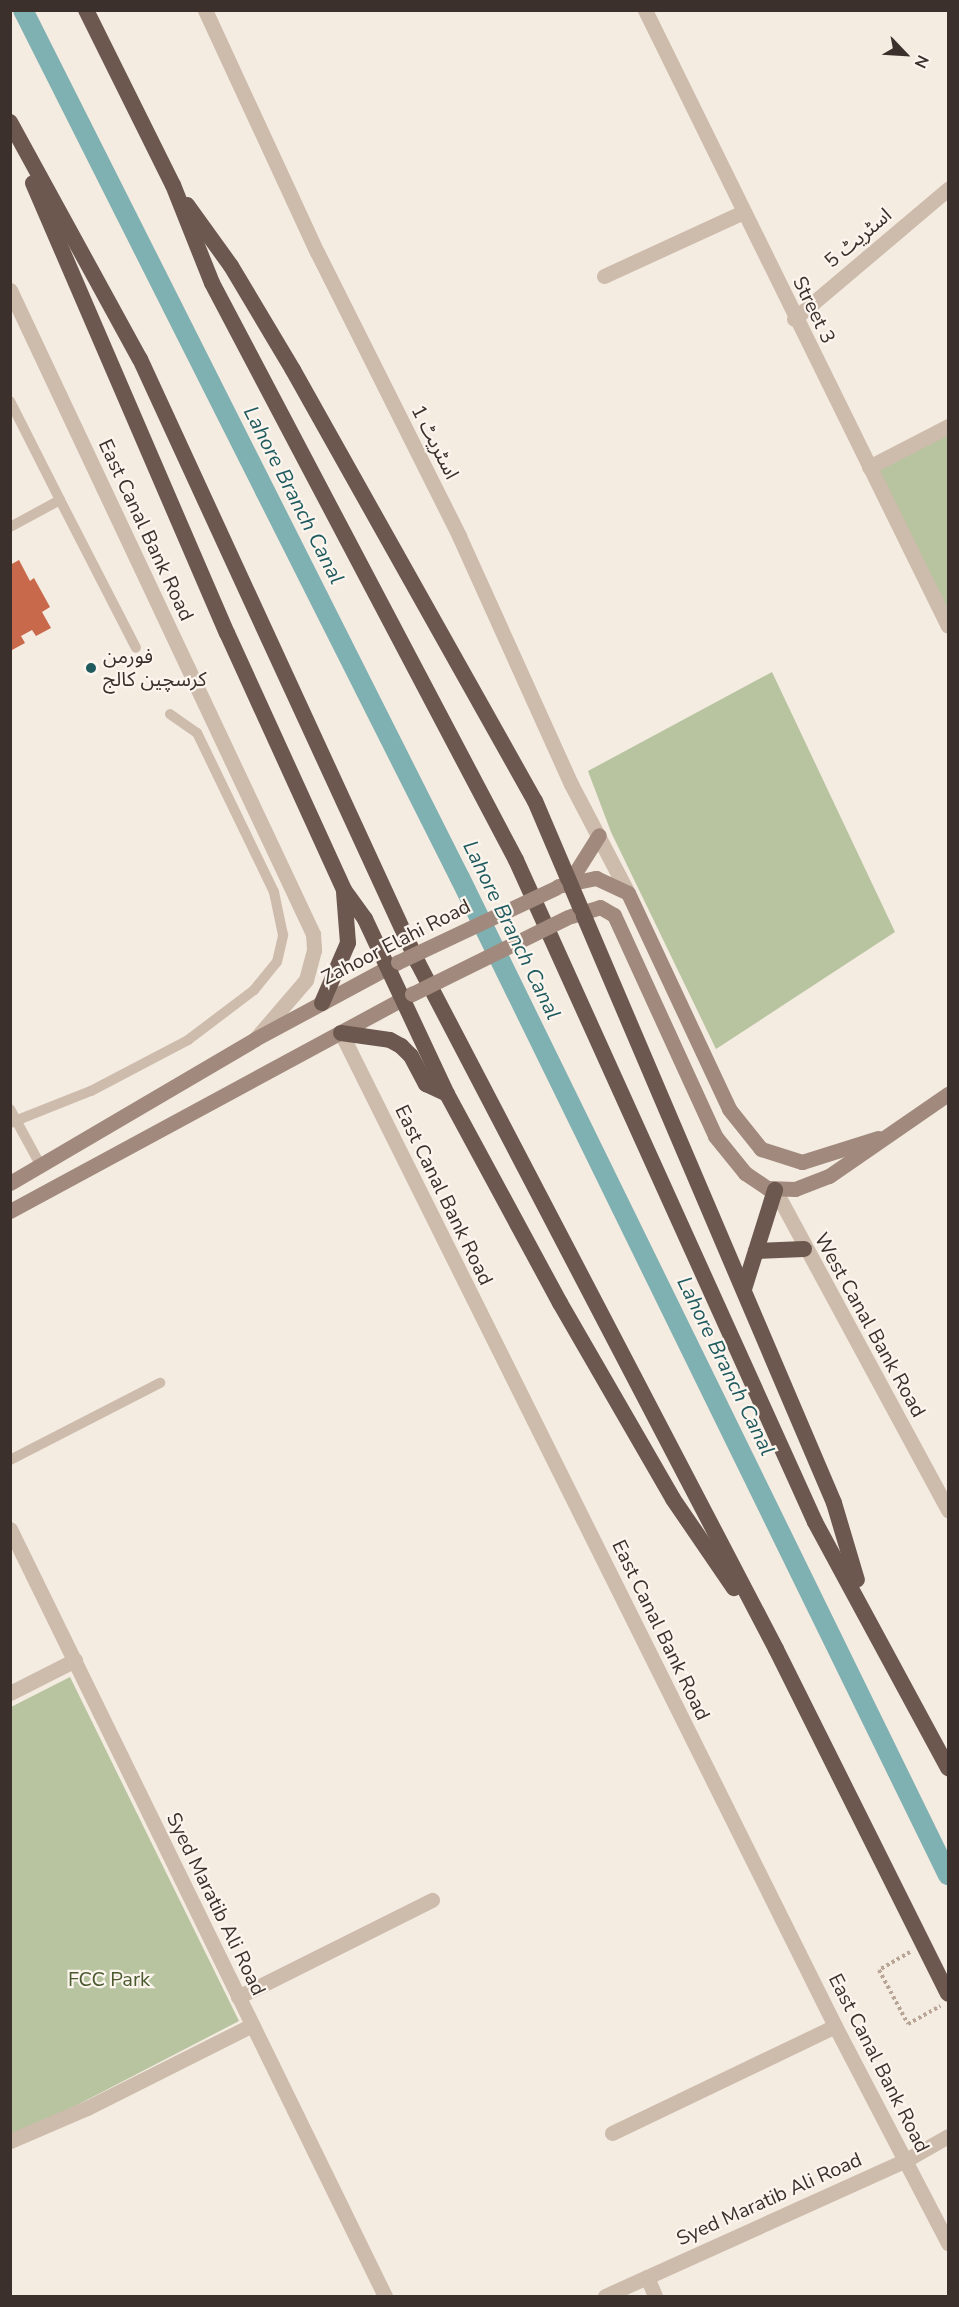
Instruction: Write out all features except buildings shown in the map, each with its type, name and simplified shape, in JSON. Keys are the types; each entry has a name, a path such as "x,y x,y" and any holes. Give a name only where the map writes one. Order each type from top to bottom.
{"highway":[{"path":"86,10 172,185 212,283 516,860 815,1522 865,1608 948,1768"},
{"path":"10,122 140,359 418,963 776,1649 948,1994"},
{"path":"10,130 222,622 344,890 393,965 447,1094 673,1499 776,1649"},
{"path":"172,185 231,266 293,370 530,791 574,915 744,1289 834,1503 865,1608"},
{"path":"322,1003 348,943 344,890"},
{"path":"341,1033 390,1040 401,1046 411,1056 426,1084 447,1094"},
{"path":"744,1289 775,1190"},
{"path":"756,1251 804,1249"}],"main road":[{"path":"562,884 599,835"},
{"name":"Zahoor Elahi Road","path":"10,1183 255,1039 393,965 562,884 587,877 606,880 627,893"},
{"path":"627,893 729,1109 750,1141 773,1156 802,1162 887,1135"},
{"path":"10,1211 407,997 574,915 600,907 614,915 715,1136 756,1182 775,1190 795,1189 829,1176 948,1094"}],"street":[{"name":"اسٹریٹ 1","path":"205,10 317,252 459,536 571,784 627,893"},
{"name":"Street 3","path":"645,10 794,319 948,626"},
{"name":"اسٹریٹ 5","path":"794,319 948,189"},
{"path":"604,276 743,212"},
{"name":"East Canal Bank Road","path":"10,290 313,934 315,950 306,980 255,1039"},
{"path":"869,467 948,426"},
{"name":"East Canal Bank Road","path":"341,1033 835,2026 948,2243"},
{"name":"West Canal Bank Road","path":"775,1190 804,1249 948,1510"},
{"name":"Syed Maratib Ali Road","path":"10,1529 385,2296"},
{"path":"10,1692 75,1660"},
{"path":"238,1996 432,1900"},
{"path":"10,2141 87,2108 252,2025"},
{"path":"612,2133 835,2026"},
{"name":"Syed Maratib Ali Road","path":"605,2296 906,2160 948,2136"},
{"path":"647,2277 655,2296"}],"lane":[{"path":"10,401 136,648"},
{"path":"10,527 60,500"},
{"path":"14,1122 92,1090 188,1040 254,990 278,962 283,934 274,892 202,742 191,726 170,714"},
{"path":"10,1109 14,1122 41,1166"},
{"path":"10,1461 160,1383"}],"path":[{"path":"924,1945 879,1970 908,2024 948,2002"}],"green space":[{"path":"948,425 948,626 869,467"},
{"path":"772,672 895,932 716,1049 611,832 588,771"},
{"name":"FCC Park","path":"70,1677 239,2021 56,2116 11,2134 11,1707"}],"waterway":[{"name":"Lahore Branch Canal","path":"23,10 460,878 948,1875"}],"place":[{"name":"فورمن کرسچین کالج","path":"91,668"}]}
